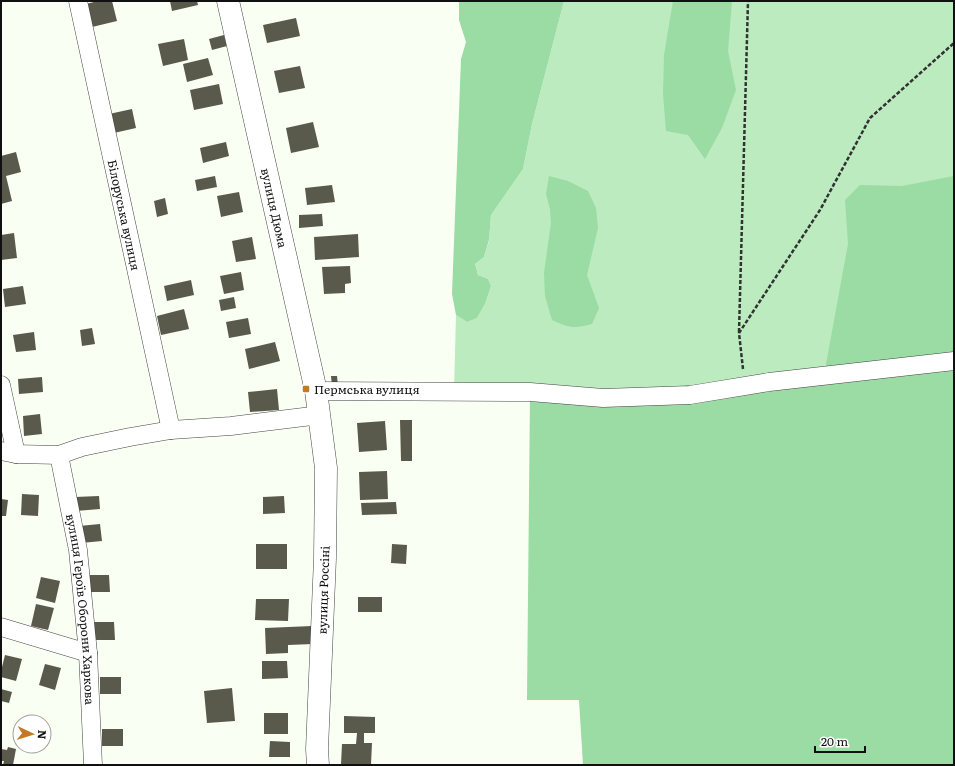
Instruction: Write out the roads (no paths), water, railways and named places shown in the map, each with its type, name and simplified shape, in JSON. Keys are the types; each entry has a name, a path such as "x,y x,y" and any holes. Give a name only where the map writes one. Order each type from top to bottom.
{"street":[{"name":"Білоруська вулиця","path":"78,1 171,430"},
{"name":"вулиця Дюма","path":"228,1 316,391 320,415"},
{"path":"316,391 530,392 603,398 690,395 785,380 954,361"},
{"path":"1,385 9,453 59,455 82,447 171,430 231,426 320,415"},
{"name":"вулиця Россіні","path":"318,765 317,749 325,558 326,468 320,415"},
{"name":"вулиця Героїв Оборони Харкова","path":"59,455 78,550 88,653 93,765"},
{"path":"1,628 88,653"}],"place":[{"name":"Пермська вулиця","path":"306,389"}]}
